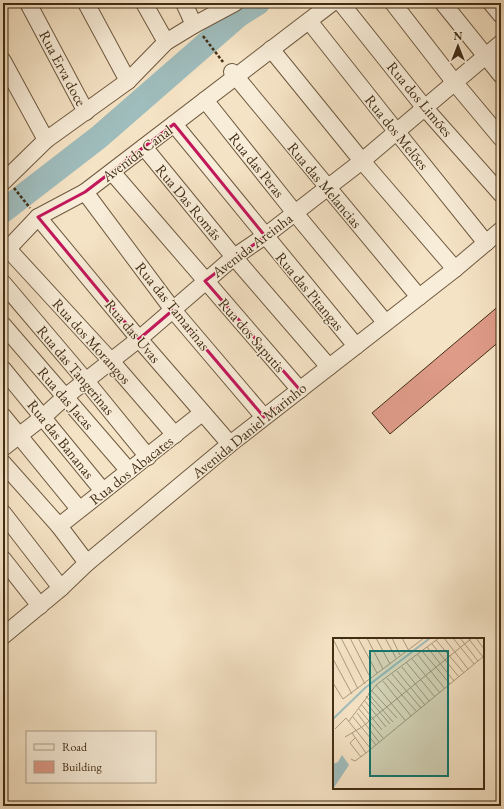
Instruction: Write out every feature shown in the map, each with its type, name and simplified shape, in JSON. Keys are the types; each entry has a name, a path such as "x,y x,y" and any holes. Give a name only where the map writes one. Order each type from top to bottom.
{"street":[{"name":"Rua Erva doce","path":"28,3 86,112"},
{"path":"86,3 128,81"},
{"path":"144,3 166,42"},
{"path":"184,3 198,29"},
{"path":"4,178 46,140 128,81 166,42 198,29 235,3"},
{"name":"Avenida Canal","path":"6,252 38,217 85,192 204,100 231,71 271,49 332,3"},
{"name":"Rua dos Limões","path":"341,3 424,107 501,194"},
{"path":"393,3 455,83 501,138"},
{"path":"443,3 501,74"},
{"path":"491,3 501,15"},
{"name":"Rua dos Melões","path":"309,21 486,243"},
{"name":"Avenida Areinha","path":"3,448 139,339 234,257 265,236 362,161 501,43"},
{"path":"271,49 362,161 455,269"},
{"path":"3,61 46,140"},
{"name":"Rua das Melancias","path":"231,71 419,297"},
{"name":"Rua das Peras","path":"204,100 385,322"},
{"name":"Rua das Pitangas","path":"174,124 356,346"},
{"name":"Rua Das Romãs","path":"144,147 234,257 329,367"},
{"name":"Rua dos Saputis","path":"112,172 300,390"},
{"name":"Rua das Tamarinas","path":"85,192 173,310 264,417"},
{"name":"Rua das Uvas","path":"38,217 139,339 230,444"},
{"name":"Avenida Daniel Marinho","path":"5,630 40,606 87,563 230,444 455,269 501,230"},
{"name":"Rua dos Morangos","path":"6,252 111,361 175,435"},
{"name":"Rua das Tangerinas","path":"3,283 148,457"},
{"name":"Rua das Jacas","path":"3,324 129,471"},
{"name":"Rua das Bananas","path":"3,368 104,491"},
{"name":"Rua dos Abacates","path":"59,526 202,413"},
{"path":"3,416 79,509"},
{"path":"3,463 59,526 87,563"},
{"path":"3,513 60,588"},
{"path":"3,559 40,606"}],"path":[{"path":"198,29 231,71"},
{"path":"4,178 38,217"}],"highlighted area":[{"path":"174,124 265,236 205,281 300,390 264,417 173,310 139,339 38,217 85,192"}],"building":[{"path":"501,304 501,340 390,434 372,413"}],"waterway":[{"path":"3,211 99,137 239,15 258,3"}]}
